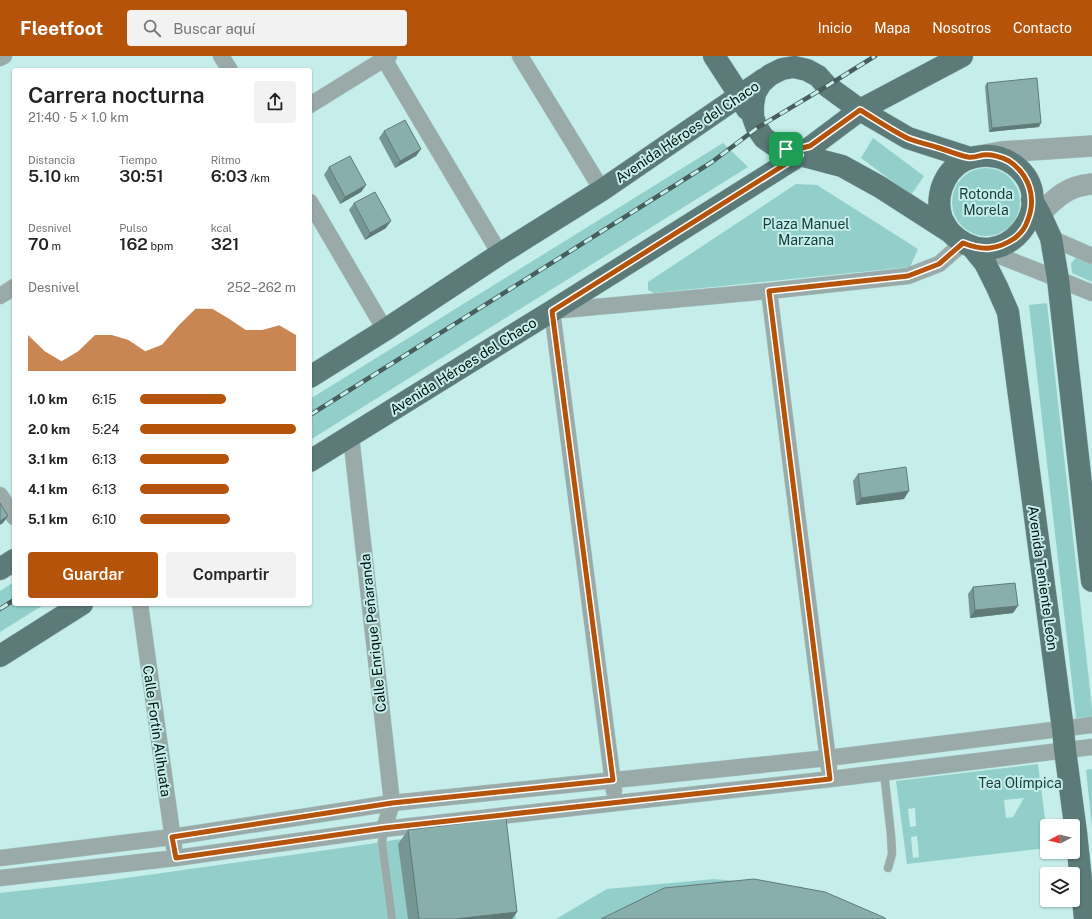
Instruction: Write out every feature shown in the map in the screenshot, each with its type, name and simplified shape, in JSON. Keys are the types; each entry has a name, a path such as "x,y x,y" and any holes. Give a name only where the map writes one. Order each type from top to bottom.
{"main road":[{"path":"714,56 740,96 764,138 774,145 793,152 842,166 880,187 967,243 995,248 1007,244 1025,227 1036,207"},
{"name":"Avenida Héroes del Chaco","path":"312,376 386,330 500,254 602,190 770,75 802,56"},
{"path":"810,56 827,86 832,97 834,108 828,131 820,140"},
{"name":"Avenida Héroes del Chaco","path":"312,460 552,311 793,152 820,140 860,110 962,56"},
{"path":"757,128 753,116 753,105 755,93 761,83 770,75 782,69 794,67 807,70 818,76 827,86 860,110 908,138 977,156 996,156 1007,160 1025,177 1036,207 1051,238 1058,279 1092,581"},
{"path":"967,243 942,219 939,204 940,190 947,176 957,165 977,156"},
{"name":"Avenida Teniente León","path":"967,243 985,263 1008,312 1063,729 1085,919"},
{"path":"0,568 12,561"},
{"path":"0,656 79,606"}],"street":[{"path":"0,58 4,56"},
{"path":"221,56 229,68"},
{"path":"520,56 602,190"},
{"path":"312,104 387,57 500,254"},
{"path":"977,156 1001,152 1092,146"},
{"path":"1036,207 1052,201 1066,191 1092,184"},
{"path":"312,205 386,330"},
{"path":"1051,238 1092,256"},
{"path":"615,802 552,311 769,291 908,276 939,264 967,243 1092,293"},
{"path":"0,296 12,288"},
{"path":"769,291 830,779"},
{"name":"Calle Enrique Peñaranda","path":"351,436 392,803 384,828"},
{"path":"0,495 12,514"},
{"name":"Calle Fortín Alihuata","path":"140,606 176,858"},
{"path":"0,858 172,837 392,803 828,758 1092,725"},
{"path":"0,878 176,858 384,828 830,779 1092,747"}],"lane":[{"path":"884,772 892,854 888,868"},
{"path":"384,828 382,842 392,919"}],"green space":[{"path":"873,138 924,176 911,195 861,158"},
{"path":"723,143 748,167 312,439 312,398"},
{"name":"Rotonda Morela","path":"979,168 993,168 1005,173 1015,183 1020,195 1020,209 1015,221 1005,231 993,236 979,236 967,231 957,221 952,209 952,195 957,183 967,173"},
{"name":"Plaza Manuel Marzana","path":"796,184 817,185 918,249 910,267 654,293 648,290 648,282"},
{"path":"1078,256 1092,263 1092,282 1072,273 1071,263"},
{"path":"1047,303 1092,717 1076,718 1029,305"},
{"path":"12,583 12,606 42,606 0,632 0,591"},
{"name":"Tea Olímpica","path":"1038,764 1045,819 1040,819 1040,849 907,864 896,781","holes":["1024,798 1013,817 1006,818 1004,800","915,808 916,826 910,827 908,809","917,836 919,857 913,858 911,837"]},
{"path":"1092,769 1092,827 1086,770"},
{"path":"505,828 516,919 0,919 0,893 98,882 394,840"},
{"path":"714,879 802,887 865,919 556,919 607,889"}],"building":[{"path":"1037,78 1041,123 992,128 987,83"},
{"path":"405,120 421,149 400,161 384,131"},
{"path":"350,156 366,185 345,197 329,167"},
{"path":"375,192 391,221 370,233 354,203"},
{"path":"906,467 909,491 861,498 858,474"},
{"path":"0,503 8,516 0,521"},
{"path":"1015,583 1018,606 975,610 973,587"},
{"path":"506,818 517,912 455,919 419,919 408,830"},
{"path":"754,879 825,892 886,919 601,919 664,888"}],"railway":[{"path":"312,414 712,162 757,128 875,56"},
{"path":"0,609 12,601"}],"route":[{"path":"860,110 908,138 970,158 984,155 996,156 1007,160 1025,177 1030,188 1032,200 1031,214 1025,227 1007,244 995,248 982,249 963,243 939,264 908,276 769,291 830,779 384,828 176,858 172,837 392,803 613,780 552,311 800,155 786,149 798,149 810,146 860,110"}]}
